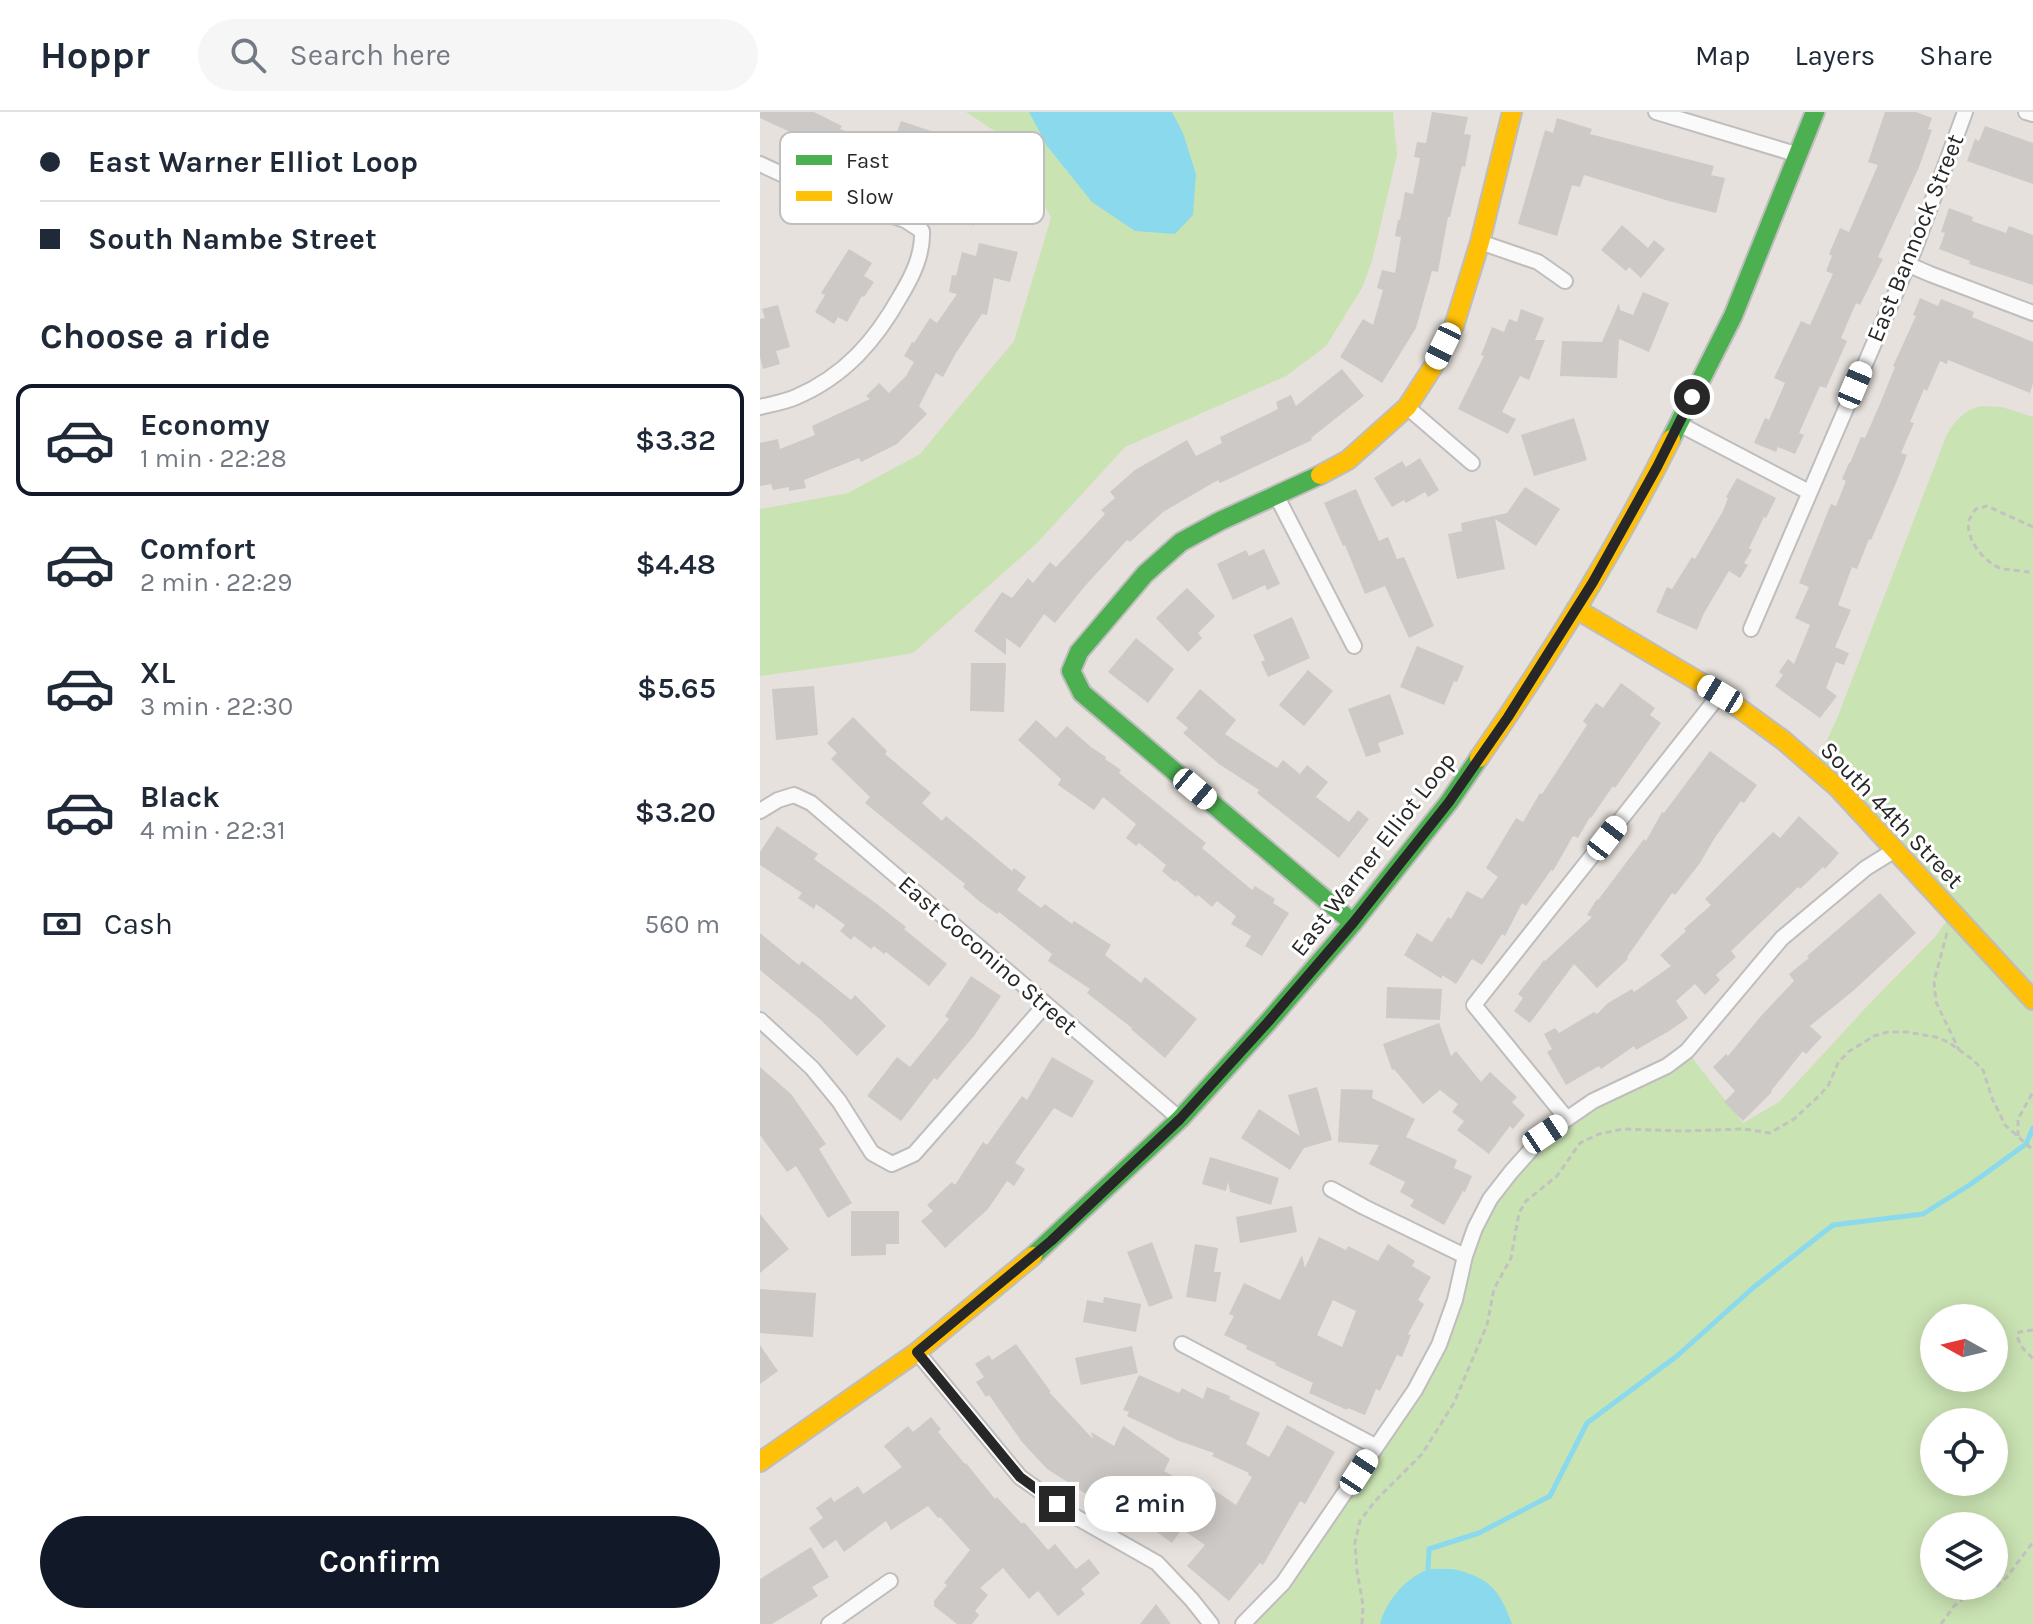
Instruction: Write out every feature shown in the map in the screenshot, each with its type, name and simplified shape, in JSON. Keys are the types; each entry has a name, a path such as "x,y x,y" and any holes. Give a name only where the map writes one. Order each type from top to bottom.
{"street":[{"path":"1353,923 1082,693 1071,671 1079,652 1145,574 1181,542 1348,460 1407,407 1433,367 1454,326 1480,242 1512,112"},
{"path":"1656,112 1799,155"},
{"name":"East Warner Elliot Loop","path":"760,1462 917,1352 1051,1241 1180,1119 1353,923 1449,802 1508,717 1576,609 1650,480 1733,316 1815,112"},
{"name":"East Bannock Street","path":"1751,629 1907,264 1965,112"},
{"path":"2026,112 2033,114"},
{"path":"760,164 780,173"},
{"path":"760,407 795,397 857,358 885,324 922,248 922,231 911,224"},
{"path":"1480,242 1538,262 1565,281"},
{"path":"1907,264 2033,313"},
{"path":"1407,407 1472,463"},
{"path":"1679,424 1809,492"},
{"path":"1276,495 1354,646"},
{"name":"South 44th Street","path":"1576,609 1720,694 1783,740 1838,788 2033,1000"},
{"path":"1567,1119 1474,1005 1720,694"},
{"name":"East Coconino Street","path":"760,811 794,795 811,803 1180,1119"},
{"path":"1243,1624 1283,1583 1415,1390 1439,1345 1455,1300 1465,1256 1490,1199 1545,1134 1593,1101 1667,1066 1687,1051 1782,938 1866,868 1895,850"},
{"path":"760,1020 812,1068 839,1101 872,1153 892,1164 914,1154 1046,1004"},
{"path":"1331,1189 1465,1256"},
{"path":"1182,1344 1375,1446"},
{"path":"917,1352 1020,1477 1076,1517 1157,1563 1211,1624"},
{"path":"829,1624 890,1581"}],"path":[{"path":"2033,527 1987,506 1976,509 1969,519 1969,532 1976,547 1987,559 1997,567 2033,573"},
{"path":"1953,912 1934,981 1936,1002 1959,1050"},
{"path":"1362,1624 1363,1605 1355,1542 1360,1521 1422,1454 1454,1403 1487,1325 1494,1289 1511,1258 1519,1213 1526,1201 1557,1176 1580,1143 1599,1134 1623,1129 1744,1129 1770,1133 1794,1119 1821,1094 1838,1063 1848,1052 1874,1036 1888,1032 1936,1037 1959,1050 1983,1070 2005,1125 2033,1150"},
{"path":"2018,1137 2018,1119 2033,1092"},
{"path":"2033,1330 2019,1332 2017,1337 2033,1359"},
{"path":"1941,1624 1954,1606 1970,1593 1996,1587 2033,1542"}],"green space":[{"path":"966,112 1393,112 1397,155 1372,261 1362,288 1326,346 1286,376 1125,447 1037,543 913,653 760,676 760,509 848,493 920,454 1014,341 1051,218 1044,204 1044,132 996,132"},
{"path":"1981,406 2002,407 2033,417 2033,1624 1249,1624 1439,1345 1475,1228 1545,1134 1687,1051 1743,1123 1779,1102 1936,936 1953,912 1815,767 1838,716 1947,434 1970,410"}],"water":[{"path":"1029,112 1172,112 1183,133 1196,174 1193,215 1175,234 1135,231 1092,202 1047,146 1044,132 1040,132"},
{"path":"1453,1569 1476,1576 1492,1587 1503,1602 1512,1624 1380,1624 1391,1600 1411,1579 1427,1570"}],"building":[{"path":"760,112 814,112 849,132 790,132 760,118"},
{"path":"1432,112 1468,117 1464,134 1471,135 1465,167 1462,166 1448,217 1438,272 1432,271 1416,328 1382,383 1340,357 1363,319 1373,325 1383,290 1377,288 1382,270 1395,273 1401,237 1395,236 1398,220 1405,192 1413,194 1420,158 1414,157 1417,142 1426,143"},
{"path":"1885,112 1916,112 1932,118 1928,129 1932,130 1919,167 1878,257 1883,259 1860,305 1856,303 1841,338 1847,341 1826,388 1820,386 1799,433 1804,435 1795,454 1778,447 1776,452 1754,443 1765,418 1769,420 1785,383 1774,378 1801,321 1810,325 1833,274 1826,271 1832,256 1829,254 1840,228 1849,232 1878,165 1868,162"},
{"path":"1557,118 1592,129 1590,134 1714,166 1711,175 1725,178 1716,213 1584,175 1580,187 1572,185 1557,236 1518,224 1545,130 1553,133"},
{"path":"901,121 931,132 897,132"},
{"path":"1985,126 2033,143 2033,184 1967,161 1975,139 1979,141"},
{"path":"1949,208 1973,217 1972,221 2006,233 2009,226 2033,235 2033,285 1969,264 1970,261 1939,249"},
{"path":"1622,225 1648,248 1654,240 1665,249 1641,278 1629,267 1626,271 1601,250"},
{"path":"979,243 1018,252 1010,282 994,278 987,315 982,314 943,377 936,373 919,406 927,414 897,444 861,462 859,458 804,480 806,488 789,491 789,487 773,490 771,484 760,486 760,443 778,439 780,449 815,435 812,426 870,399 866,396 879,383 889,393 906,376 914,362 904,356 930,318 937,323 957,294 949,292 952,275 956,276 962,252 976,256"},
{"path":"849,249 872,263 864,276 874,282 847,322 838,317 834,324 815,312 825,295 821,293"},
{"path":"1643,292 1669,303 1649,352 1619,339 1617,378 1560,376 1562,341 1602,342 1619,303 1620,310 1633,315"},
{"path":"1920,298 1938,306 1941,299 1974,312 1972,317 2033,342 2033,383 2030,393 1948,360 1947,364 1940,361 1910,422 1914,423 1901,453 1907,455 1896,483 1857,569 1852,567 1838,605 1851,610 1835,647 1849,653 1844,665 1836,662 1826,688 1837,696 1820,718 1775,686 1783,675 1779,672 1788,659 1794,664 1810,625 1795,618 1809,587 1799,583 1831,504 1836,506 1849,463 1861,437 1865,438 1880,404 1916,316 1913,315"},
{"path":"778,305 790,347 776,351 780,364 763,369 760,319 765,318 762,309"},
{"path":"1521,309 1544,318 1535,340 1545,340 1529,380 1520,376 1502,412 1516,419 1508,434 1458,409 1484,356 1481,355 1492,327 1504,332 1509,319 1517,322"},
{"path":"1342,369 1364,396 1312,440 1220,483 1218,480 1163,512 1130,542 1127,540 1055,623 1044,614 1020,648 1006,638 1006,655 974,631 1002,592 1012,598 1028,578 1033,583 1050,562 1056,567 1105,514 1101,510 1115,498 1110,492 1135,470 1187,440 1196,456 1222,443 1220,437 1278,409 1276,402 1291,395 1296,406"},
{"path":"1574,418 1587,460 1534,476 1521,435"},
{"path":"1420,458 1439,490 1428,497 1425,492 1392,507 1374,478 1402,461 1406,467"},
{"path":"1737,478 1776,498 1749,548 1752,550 1744,563 1748,565 1740,578 1729,571 1697,630 1656,612 1667,587 1672,589 1692,557 1695,559 1723,511 1726,497"},
{"path":"1525,487 1560,509 1536,546 1495,519 1505,569 1457,579 1448,534 1462,531 1461,523 1507,513"},
{"path":"1356,489 1379,541 1388,537 1397,559 1404,557 1434,626 1409,638 1385,586 1365,594 1324,503"},
{"path":"1264,549 1280,584 1267,590 1265,585 1233,600 1217,564 1246,550 1249,556"},
{"path":"1187,588 1215,616 1198,633 1202,638 1188,652 1156,618"},
{"path":"1292,617 1310,658 1268,677 1261,662 1265,660 1253,635"},
{"path":"1136,638 1174,669 1148,703 1108,672"},
{"path":"1417,646 1464,666 1444,705 1400,687"},
{"path":"971,663 1006,663 1004,712 970,711"},
{"path":"1308,670 1333,691 1304,726 1279,705"},
{"path":"1621,683 1655,708 1650,715 1661,723 1615,788 1613,786 1590,817 1578,838 1573,836 1553,871 1526,906 1522,903 1505,936 1502,934 1482,965 1472,959 1456,984 1442,975 1442,979 1404,955 1417,933 1432,942 1448,917 1451,919 1467,891 1482,899 1498,877 1486,868 1516,818 1523,822 1587,725 1583,721 1596,703 1603,708"},
{"path":"814,686 818,735 776,740 772,689"},
{"path":"1200,689 1236,720 1225,734 1277,768 1283,760 1300,774 1307,765 1328,782 1316,797 1349,822 1358,810 1369,819 1339,858 1257,793 1259,790 1219,764 1183,733 1188,728 1176,718"},
{"path":"1390,694 1404,734 1378,743 1381,752 1366,757 1348,709"},
{"path":"853,717 887,751 885,754 931,793 922,803 942,821 946,816 1012,871 1014,868 1026,877 1017,890 1041,908 1045,904 1072,924 1074,921 1111,945 1105,955 1141,983 1145,977 1197,1019 1165,1058 1087,993 1090,989 1048,961 1052,954 999,912 997,914 979,901 963,887 965,884 865,803 870,797 831,759 837,753 827,743"},
{"path":"1036,720 1056,738 1067,726 1121,770 1119,773 1206,843 1202,848 1252,890 1255,886 1289,913 1262,956 1245,946 1251,936 1231,924 1236,916 1217,901 1212,907 1198,895 1196,897 1162,871 1166,865 1139,843 1136,846 1126,838 1136,824 1103,797 1094,810 1058,785 1061,779 1018,740"},
{"path":"1710,751 1757,785 1744,803 1741,801 1675,895 1672,893 1628,959 1597,988 1574,964 1530,1023 1514,1011 1523,998 1518,994 1544,960 1592,917 1587,915 1597,899 1644,839 1646,841 1662,812"},
{"path":"1799,816 1839,853 1825,869 1823,867 1800,889 1798,887 1731,951 1736,957 1716,975 1720,980 1705,995 1695,984 1676,1001 1688,1018 1636,1050 1634,1046 1601,1069 1599,1066 1566,1085 1547,1052 1552,1049 1544,1034 1555,1028 1559,1033 1594,1012 1597,1014 1608,1003 1632,989 1634,992 1671,966 1660,955 1711,905 1705,899 1773,832 1780,838"},
{"path":"777,826 818,854 814,859 877,904 947,964 929,986 886,952 884,954 874,946 871,949 854,936 851,940 840,931 845,925 816,904 814,909 798,898 802,893 760,865 760,852"},
{"path":"1880,893 1916,933 1810,1026 1822,1037 1806,1054 1803,1051 1772,1092 1743,1121 1724,1102 1735,1091 1713,1067 1726,1054 1728,1056 1794,981 1789,974"},
{"path":"760,933 799,965 802,961 851,1000 855,995 886,1026 857,1056 821,1020 760,970"},
{"path":"971,976 1001,996 974,1036 937,1080 934,1078 901,1121 867,1096 897,1057 910,1067 949,1019 945,1016"},
{"path":"1387,987 1442,989 1440,1020 1386,1018"},
{"path":"1439,1023 1451,1056 1456,1051 1481,1082 1490,1072 1517,1097 1512,1102 1525,1115 1513,1129 1510,1126 1489,1154 1457,1130 1464,1121 1452,1112 1458,1104 1440,1090 1423,1104 1392,1070 1383,1044"},
{"path":"1052,1057 1094,1081 1072,1118 1054,1108 1015,1163 1025,1169 1014,1186 1007,1181 988,1209 945,1248 921,1221 933,1211 927,1205 952,1182 955,1185 983,1142 987,1145 1022,1096 1027,1100"},
{"path":"760,1067 791,1094 826,1144 819,1149 852,1203 828,1218 796,1166 787,1172 760,1135"},
{"path":"1317,1087 1332,1140 1304,1148 1290,1170 1241,1138 1259,1109 1300,1136 1288,1095"},
{"path":"1341,1089 1373,1090 1372,1098 1415,1119 1406,1137 1457,1160 1454,1168 1472,1176 1444,1225 1410,1206 1414,1200 1400,1192 1405,1182 1369,1164 1379,1145 1338,1142"},
{"path":"1210,1157 1279,1178 1271,1205 1230,1192 1228,1182 1226,1191 1202,1184"},
{"path":"1292,1206 1297,1232 1240,1243 1236,1217"},
{"path":"851,1211 899,1211 899,1244 886,1244 886,1255 851,1256"},
{"path":"760,1214 789,1249 760,1273"},
{"path":"1319,1237 1346,1250 1348,1246 1378,1261 1388,1244 1415,1261 1412,1266 1431,1277 1418,1300 1424,1304 1408,1334 1411,1335 1402,1357 1397,1355 1380,1391 1376,1389 1365,1415 1309,1393 1313,1383 1224,1335 1234,1316 1229,1314 1244,1283 1280,1300 1302,1255 1305,1268","holes":["1333,1300 1356,1311 1342,1347 1317,1335"]},
{"path":"1152,1242 1173,1298 1149,1307 1127,1252"},
{"path":"1195,1244 1218,1248 1214,1272 1221,1272 1216,1302 1186,1297"},
{"path":"760,1289 816,1293 813,1337 760,1333"},
{"path":"1104,1297 1141,1304 1136,1332 1083,1322 1087,1300 1103,1303"},
{"path":"1016,1344 1049,1392 1093,1439 1091,1432 1114,1446 1123,1426 1170,1459 1164,1471 1199,1490 1204,1483 1236,1505 1252,1477 1249,1473 1212,1456 1214,1453 1179,1441 1127,1416 1129,1412 1123,1410 1139,1375 1179,1393 1182,1388 1203,1399 1207,1387 1260,1413 1246,1444 1269,1457 1287,1425 1335,1452 1305,1504 1300,1501 1263,1565 1260,1563 1229,1601 1187,1566 1205,1545 1182,1529 1172,1543 1157,1532 1159,1530 1094,1499 1047,1469 1022,1442 989,1395 986,1397 976,1382 984,1377 975,1364 989,1355 992,1360"},
{"path":"760,1345 778,1371 760,1384"},
{"path":"1132,1346 1138,1373 1081,1385 1075,1358"},
{"path":"931,1417 941,1429 938,1432 995,1499 997,1497 1022,1524 1024,1522 1048,1550 1055,1544 1076,1569 1089,1559 1100,1573 1081,1589 1085,1594 1058,1616 1038,1591 1029,1599 1003,1568 980,1588 988,1595 975,1611 979,1615 972,1624 957,1624 934,1606 934,1601 947,1585 944,1583 970,1550 928,1506 891,1530 886,1521 844,1552 836,1540 823,1549 809,1528 823,1518 816,1508 831,1497 834,1502 858,1486 863,1494 902,1467 884,1446 908,1426 913,1432"},
{"path":"811,1547 829,1577 812,1587 818,1596 772,1624 760,1624 760,1579"},
{"path":"1156,1604 1171,1624 1140,1624"}],"waterway":[{"path":"1430,1574 1429,1549 1479,1533 1550,1496 1587,1423 1677,1356 1754,1287 1833,1225 1923,1214 2026,1144 2033,1128"}],"traffic: fast":[{"path":"1671,439 1733,316 1815,112"},
{"path":"1320,475 1181,542 1145,574 1079,652 1071,671 1082,693 1353,923"},
{"path":"1033,1256 1180,1119 1268,1022 1353,923 1449,802 1479,758"}],"traffic: slow":[{"path":"1320,475 1348,460 1407,407 1433,367 1454,326 1480,242 1512,112"},
{"path":"1479,758 1581,602 1671,439"},
{"path":"1576,609 1720,694 1783,740 1838,788 2033,1000"},
{"path":"760,1462 917,1352 1033,1256"}],"route":[{"path":"1057,1504 1020,1477 917,1352 1051,1241 1180,1119 1353,923 1449,802 1508,717 1593,582 1692,397"}]}
